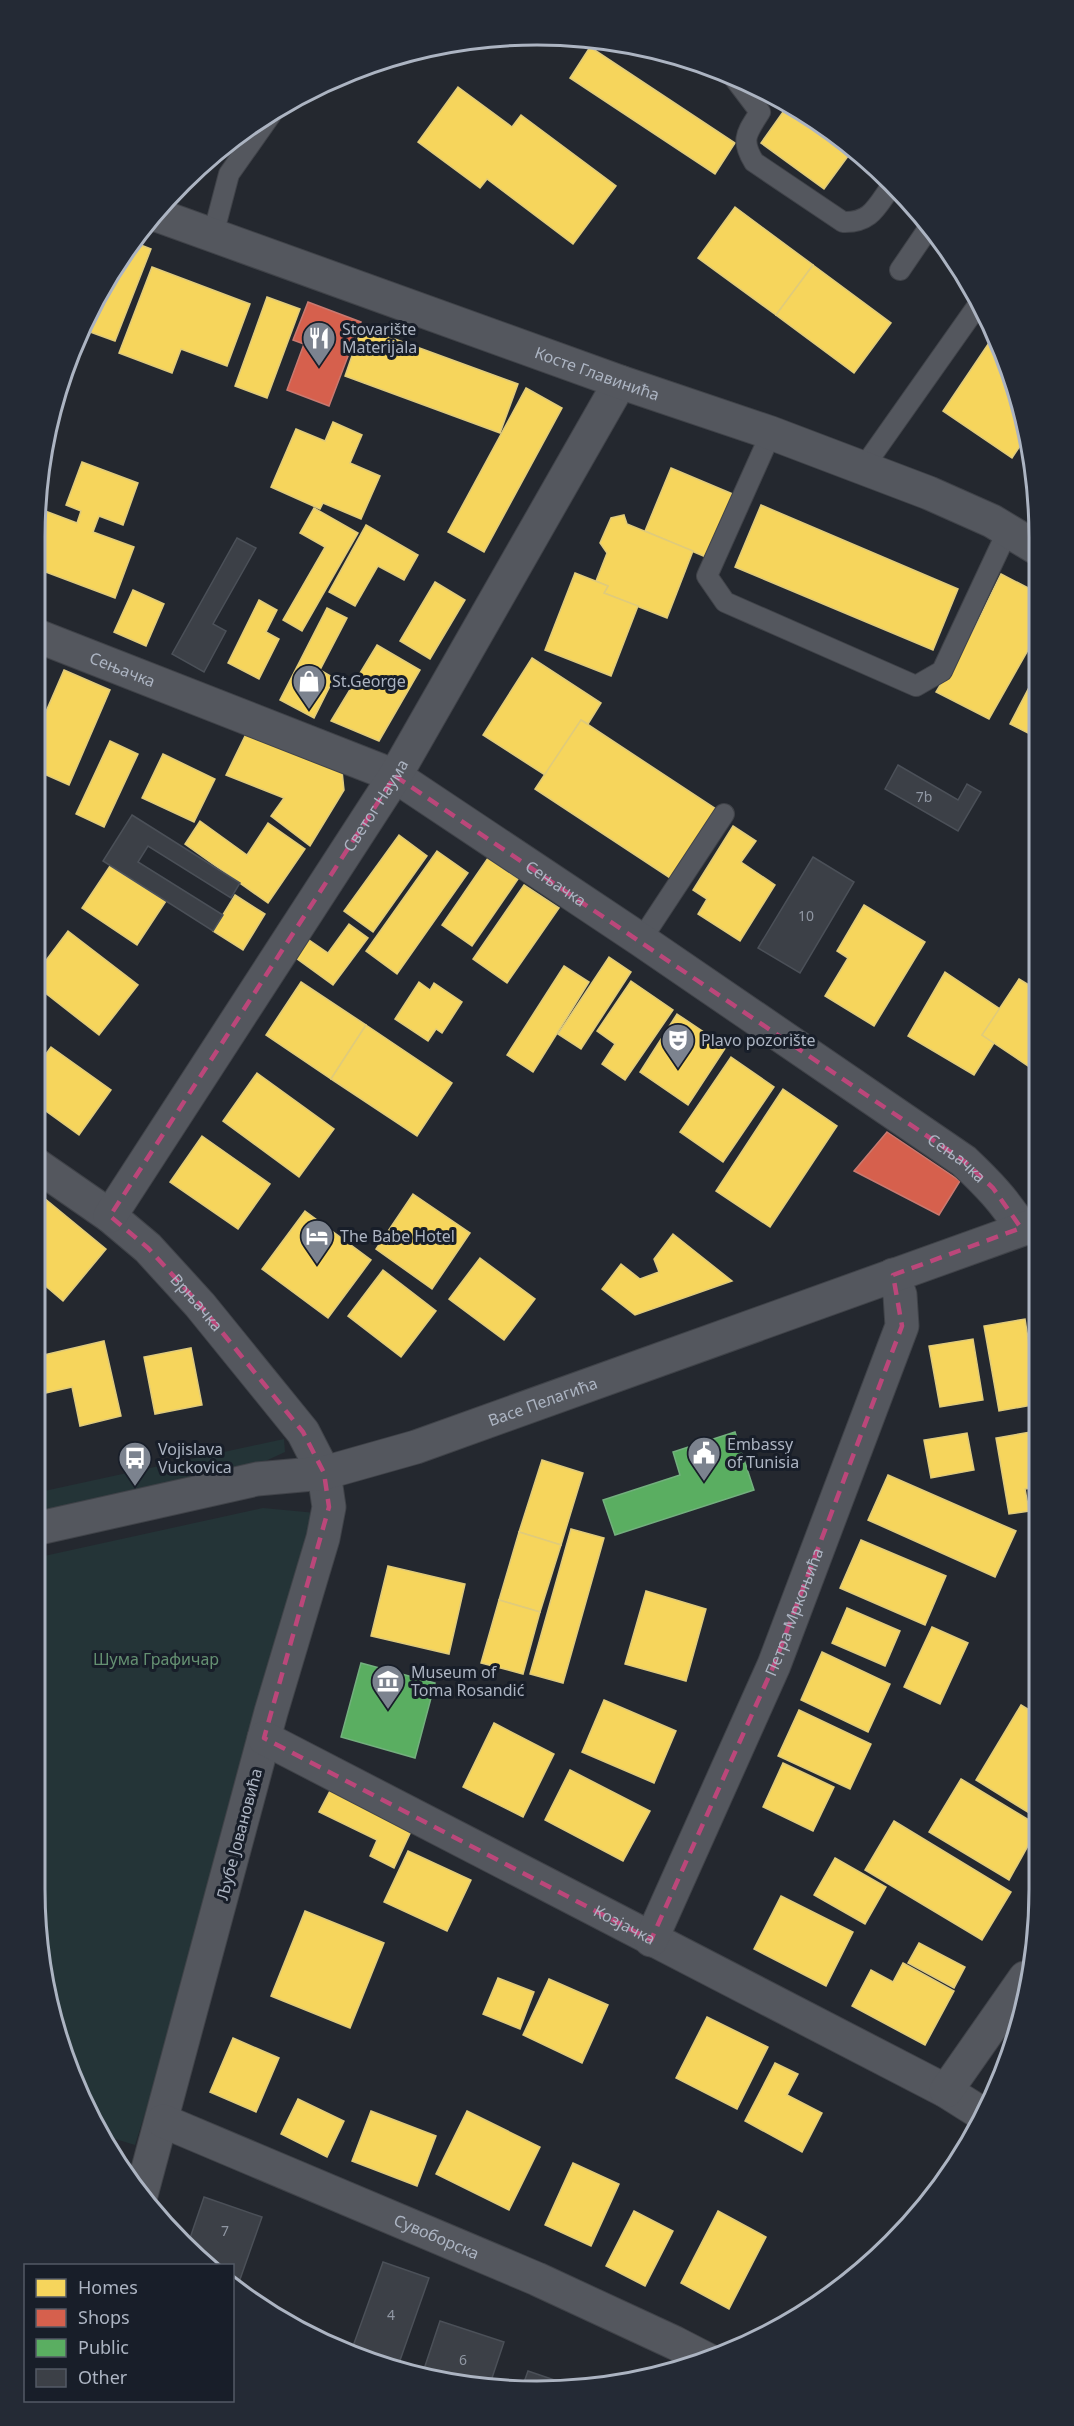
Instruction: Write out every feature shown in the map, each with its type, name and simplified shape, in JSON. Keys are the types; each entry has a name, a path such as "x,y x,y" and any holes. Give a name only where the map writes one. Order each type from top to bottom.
{"street":[{"name":"Косте Главинића","path":"163,217 620,382 771,433 929,493 1008,530 1029,543"},
{"name":"Светог Наума","path":"110,1216 395,776 620,382"},
{"name":"Сењачка","path":"45,639 395,776 641,940 964,1161 993,1188 1010,1210 1029,1226"},
{"name":"Врњачка","path":"45,1172 110,1216 148,1248 207,1314 303,1431 324,1473"},
{"name":"Васе Пелагића","path":"45,1527 257,1479 324,1473 416,1447 1029,1226"},
{"name":"Петра Мркоњића","path":"651,1940 774,1665 903,1326 900,1295 893,1275"},
{"name":"Љубе Јовановића","path":"144,2185 264,1738 323,1538 329,1507 324,1473"},
{"name":"Козјачка","path":"264,1738 946,2091 976,2110"},
{"path":"946,2091 1020,1985"},
{"name":"Сувоборска","path":"163,2121 537,2279 697,2354"}],"lane":[{"path":"744,91 760,112 746,135 746,148 754,162 843,222 857,223 870,216 887,192"},
{"path":"213,236 229,174 259,132"},
{"path":"900,270 925,234"},
{"path":"863,468 974,311"},
{"path":"771,433 708,576 725,602 916,686 942,671 1008,530"},
{"path":"641,940 724,814"}],"highlighted area":[{"path":"395,776 964,1161 993,1188 1021,1228 893,1275 902,1326 774,1665 651,1940 264,1738 329,1507 324,1473 303,1432 200,1305 148,1248 110,1216"}],"green space":[{"path":"284,1439 285,1452 244,1471 45,1516 45,1491"},
{"name":"Шума Графичар","path":"263,1508 316,1513 262,1743 135,2145 113,2138 82,2077 62,2016 49,1953 45,1889 45,1556"}],"building: Homes":[{"path":"589,48 592,48 735,143 715,174 570,78"},
{"path":"458,87 512,127 521,115 616,186 573,244 487,179 480,188 418,142"},
{"path":"784,111 848,156 824,189 761,143"},
{"path":"735,207 813,265 776,315 698,258"},
{"path":"141,245 151,249 115,341 90,332 111,291"},
{"path":"813,265 891,323 854,373 776,315"},
{"path":"152,267 250,304 227,366 181,349 172,373 119,353"},
{"path":"267,297 300,309 267,398 235,386"},
{"path":"362,327 518,384 500,433 345,376"},
{"path":"989,343 1003,379 1021,445 1012,458 943,411"},
{"path":"526,388 562,408 484,552 448,532"},
{"path":"333,422 362,435 350,463 380,476 361,519 323,503 320,509 271,487 296,429 325,441"},
{"path":"82,462 138,483 123,525 99,516 93,532 134,547 115,598 45,572 46,511 77,523 81,511 66,505"},
{"path":"671,468 735,495 708,558 645,531"},
{"path":"761,505 958,589 933,650 735,567"},
{"path":"314,508 358,533 302,631 283,620 325,547 300,533"},
{"path":"624,515 627,524 693,551 667,618 604,593 608,586 596,581 607,553 600,543 611,518"},
{"path":"366,525 418,555 404,580 378,566 355,606 329,592"},
{"path":"575,573 608,586 604,593 638,606 611,676 545,650"},
{"path":"1001,574 1029,588 1029,648 989,719 936,692 974,629"},
{"path":"435,582 465,600 430,659 400,641"},
{"path":"133,590 164,604 146,646 114,632"},
{"path":"259,600 277,610 266,632 279,639 259,679 228,663"},
{"path":"327,608 347,618 320,670 334,678 314,718 280,700"},
{"path":"377,645 420,670 379,741 331,721"},
{"path":"532,658 601,703 588,724 581,720 545,775 483,735"},
{"path":"64,670 110,690 69,785 45,774 45,714"},
{"path":"1029,687 1029,734 1010,724"},
{"path":"581,720 716,809 670,878 535,789"},
{"path":"247,732 342,771 344,790 310,846 271,816 284,798 226,775"},
{"path":"110,741 138,754 104,827 76,814"},
{"path":"163,754 215,779 194,822 142,798"},
{"path":"200,821 247,855 268,823 305,849 268,903 185,844"},
{"path":"733,826 756,841 741,862 775,885 740,941 698,914 707,899 693,890"},
{"path":"399,835 427,856 373,932 344,911"},
{"path":"437,851 468,873 397,974 366,951"},
{"path":"488,858 518,879 472,946 442,925"},
{"path":"110,866 166,901 137,945 82,908"},
{"path":"524,885 559,908 507,983 473,959"},
{"path":"235,895 265,914 243,950 213,931"},
{"path":"864,905 925,942 874,1026 825,996 848,958 837,951"},
{"path":"349,924 368,938 333,985 296,958 309,940 328,953"},
{"path":"68,931 138,985 99,1035 45,993 45,962"},
{"path":"609,957 631,972 581,1049 558,1034"},
{"path":"564,966 589,982 533,1072 507,1055"},
{"path":"945,972 1000,1009 982,1035 994,1043 974,1075 908,1036"},
{"path":"1019,979 1029,985 1029,1067 982,1035"},
{"path":"631,981 673,1010 625,1080 602,1064 615,1044 597,1031"},
{"path":"301,982 366,1025 331,1079 266,1035"},
{"path":"419,982 430,990 434,983 462,1002 442,1033 436,1029 428,1041 395,1019"},
{"path":"677,1014 726,1047 688,1105 640,1072"},
{"path":"366,1025 452,1083 417,1136 331,1079"},
{"path":"51,1047 111,1090 79,1135 45,1110 45,1055"},
{"path":"731,1057 774,1087 723,1162 680,1132"},
{"path":"257,1073 334,1129 299,1177 223,1121"},
{"path":"783,1089 837,1126 770,1227 716,1191"},
{"path":"202,1136 270,1184 238,1229 170,1182"},
{"path":"413,1194 470,1233 432,1289 376,1249"},
{"path":"45,1199 106,1249 63,1301 45,1286"},
{"name":"The Babe Hotel","path":"305,1211 371,1260 328,1318 262,1269"},
{"path":"673,1234 732,1281 635,1315 602,1289 621,1264 640,1279 659,1272 654,1259"},
{"path":"480,1258 535,1299 504,1340 449,1299"},
{"path":"383,1270 436,1311 401,1357 348,1316"},
{"path":"1025,1319 1029,1345 1029,1406 999,1411 984,1326"},
{"path":"973,1339 983,1400 940,1407 929,1346"},
{"path":"104,1341 121,1416 80,1426 72,1387 45,1393 45,1355"},
{"path":"191,1348 202,1405 155,1414 144,1357"},
{"path":"1029,1432 1029,1488 1025,1489 1029,1511 1009,1514 996,1438"},
{"path":"967,1433 974,1470 931,1478 924,1440"},
{"path":"542,1460 583,1473 561,1545 519,1532"},
{"path":"888,1475 1016,1531 995,1577 868,1520"},
{"path":"571,1529 604,1538 563,1683 530,1674"},
{"path":"519,1532 561,1545 540,1612 499,1600"},
{"path":"861,1540 946,1576 925,1625 840,1588"},
{"path":"388,1566 465,1584 449,1654 371,1636"},
{"path":"646,1591 706,1609 686,1681 625,1664"},
{"path":"499,1600 540,1612 523,1674 481,1663"},
{"path":"847,1608 900,1631 885,1666 832,1643"},
{"path":"932,1627 968,1643 940,1704 904,1687"},
{"path":"822,1652 890,1684 868,1732 801,1700"},
{"path":"604,1700 676,1731 654,1783 582,1752"},
{"path":"1021,1705 1029,1710 1029,1813 976,1780"},
{"path":"799,1710 871,1744 850,1789 778,1756"},
{"path":"494,1723 554,1754 523,1817 463,1787"},
{"path":"783,1763 834,1787 813,1831 763,1807"},
{"path":"570,1770 650,1811 623,1861 545,1820"},
{"path":"961,1779 1029,1820 1029,1844 1009,1880 929,1832"},
{"path":"331,1789 412,1829 394,1868 370,1856 377,1840 319,1812"},
{"path":"894,1821 1011,1892 982,1940 865,1870"},
{"path":"408,1851 471,1880 447,1931 384,1902"},
{"path":"835,1858 886,1887 865,1924 814,1895"},
{"path":"781,1896 853,1932 826,1986 754,1949"},
{"path":"305,1911 384,1943 350,2028 271,1996"},
{"path":"919,1943 965,1967 954,1988 908,1963"},
{"path":"903,1963 954,1991 925,2045 852,2006 871,1970 893,1982"},
{"path":"498,1978 534,1992 520,2029 483,2014"},
{"path":"549,1979 608,2005 582,2063 523,2035"},
{"path":"707,2017 768,2047 737,2109 676,2078"},
{"path":"233,2038 279,2058 256,2112 210,2092"},
{"path":"775,2063 798,2074 787,2095 822,2113 802,2152 745,2121"},
{"path":"298,2099 344,2121 327,2157 281,2134"},
{"path":"371,2111 436,2136 417,2186 352,2161"},
{"path":"467,2111 540,2147 509,2210 436,2174"},
{"path":"573,2163 619,2184 591,2246 545,2225"},
{"path":"634,2211 673,2231 645,2286 606,2266"},
{"path":"718,2211 766,2237 729,2309 681,2283"}],"building: Shops":[{"name":"Stovarište Materijala","path":"308,302 361,322 329,406 287,390 304,344 293,340"},
{"path":"887,1132 960,1181 939,1215 854,1171"}],"building: Public":[{"name":"Embassy of Tunisia","path":"735,1432 754,1490 615,1535 603,1500 680,1475 673,1452"},
{"name":"Museum of Toma Rosandić","path":"361,1663 435,1683 415,1758 341,1737"}],"building: Other":[{"path":"237,538 256,548 213,624 226,631 204,672 172,654"},
{"path":"898,765 958,800 967,784 981,792 958,831 885,789"},
{"path":"132,815 240,883 231,898 148,846 138,862 223,915 213,931 103,861"},
{"path":"813,857 854,882 800,973 758,948"},
{"path":"204,2197 262,2217 239,2281 234,2276 234,2264 219,2264 190,2238"},
{"path":"383,2262 429,2278 400,2361 353,2346"},
{"path":"440,2321 504,2342 492,2379 424,2368"},
{"path":"528,2371 556,2380 537,2381 525,2381"}],"place":[{"name":"Stovarište Materijala","path":"319,367"},
{"name":"St.George","path":"309,710"},
{"name":"Plavo pozorište","path":"678,1069"},
{"name":"The Babe Hotel","path":"317,1265"},
{"name":"Embassy of Tunisia","path":"704,1482"},
{"name":"Vojislava Vuckovica","path":"135,1487"},
{"name":"Museum of Toma Rosandić","path":"388,1710"}]}
